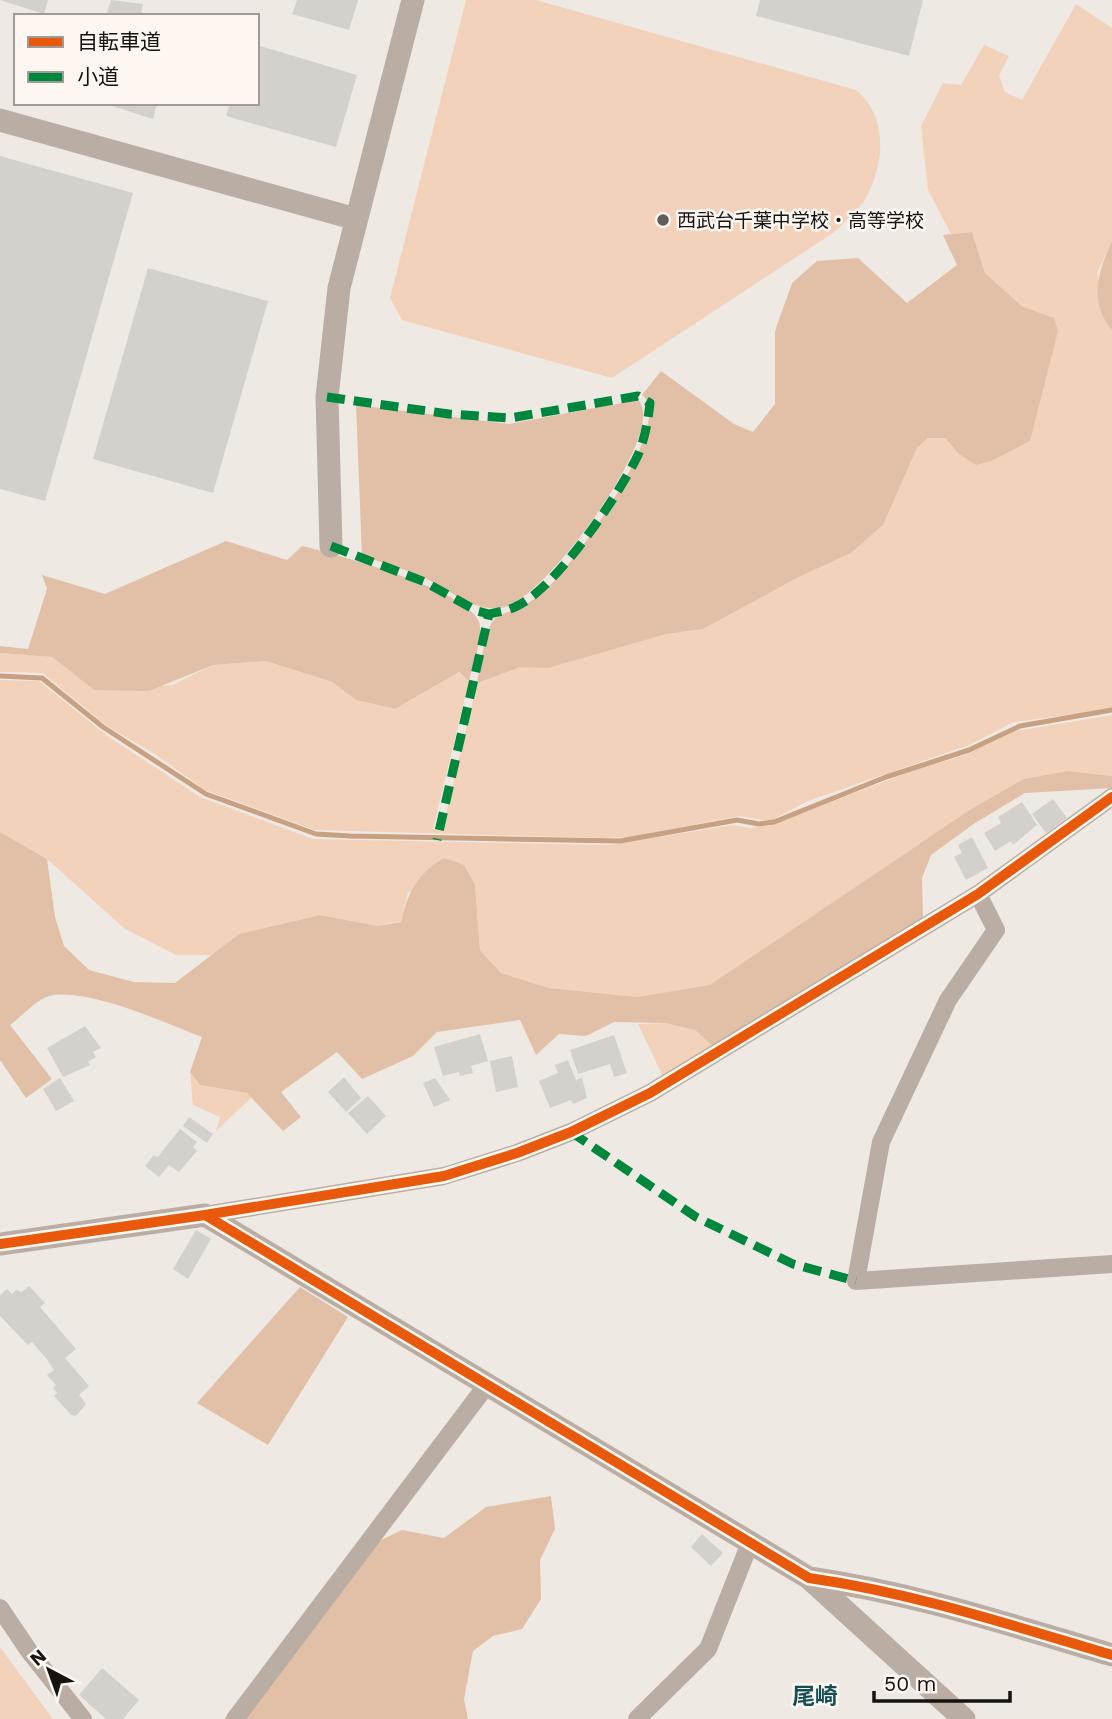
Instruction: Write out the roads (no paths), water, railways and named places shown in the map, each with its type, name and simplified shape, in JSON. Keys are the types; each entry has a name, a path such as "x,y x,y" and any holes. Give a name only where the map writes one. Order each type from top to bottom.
{"street":[{"path":"331,546 327,397 339,288 413,0"},
{"path":"0,120 356,219"},
{"path":"0,1244 205,1215 444,1176 517,1153 571,1132 650,1093 978,894 1112,797"},
{"path":"978,894 996,930 947,1000 881,1142 856,1282 1112,1264"},
{"path":"205,1215 809,1578 964,1719"},
{"path":"235,1719 486,1386"},
{"path":"637,1719 708,1649 750,1543"},
{"path":"809,1578 863,1586 946,1604 1112,1655"},
{"path":"0,1608 29,1651 83,1719"}],"waterway":[{"path":"0,676 42,678 103,727 206,794 316,834 350,836 620,841 737,820 759,824 774,822 886,777 969,750 1020,726 1112,710"}],"place":[{"name":"西武台千葉中学校・高等学校","path":"663,220"}],"district":[{"name":"尾崎","path":"815,1696"}]}
